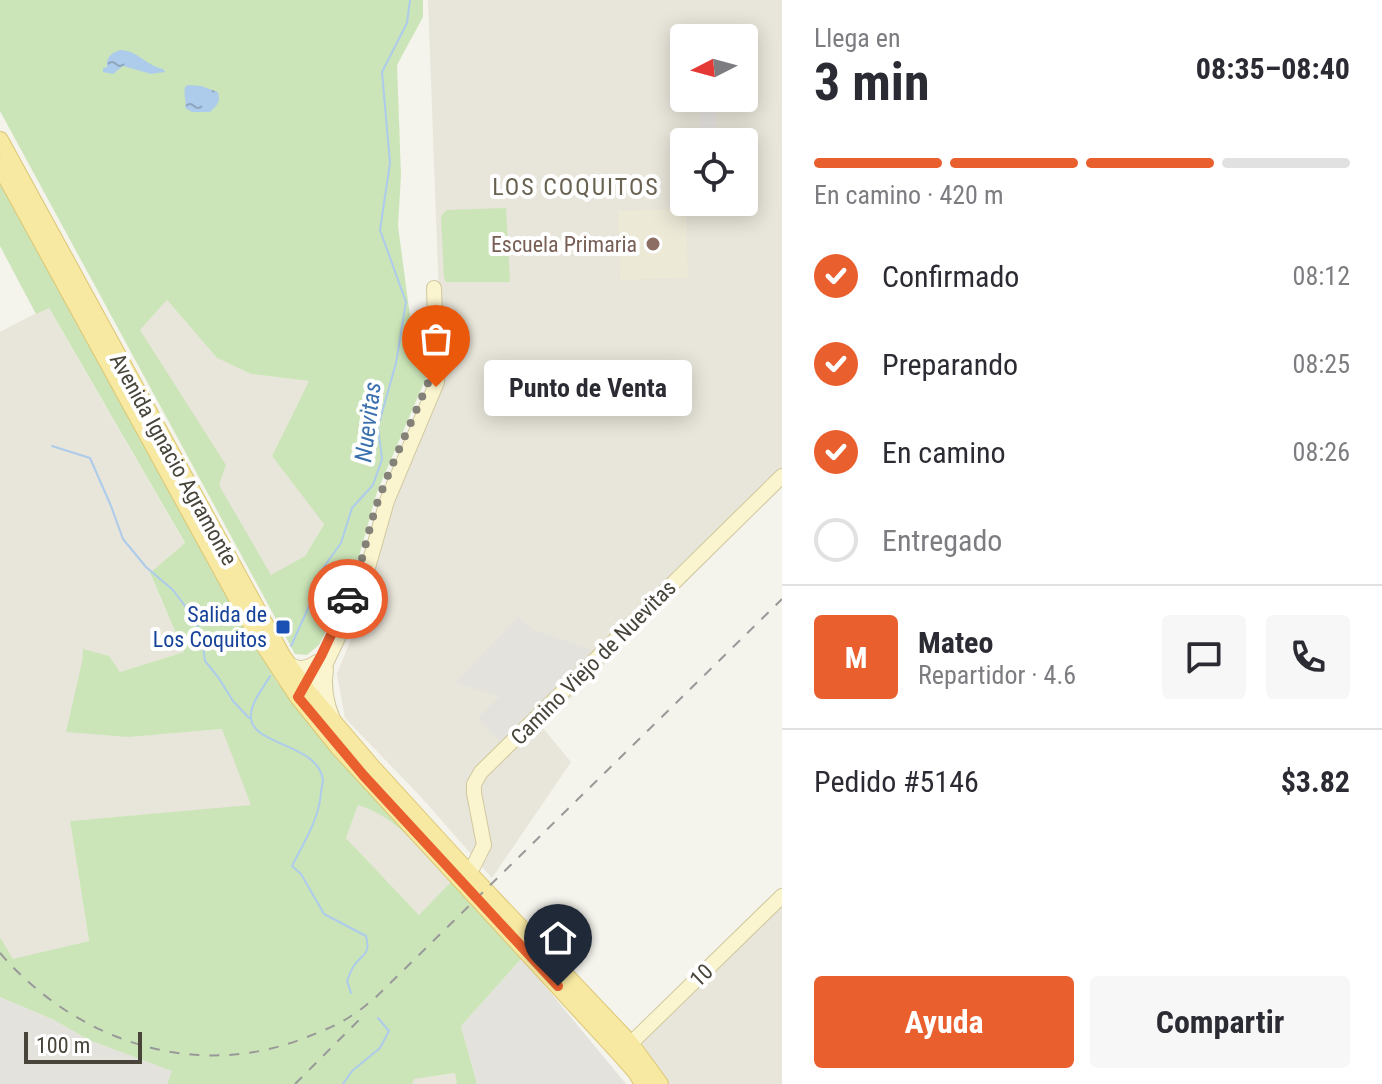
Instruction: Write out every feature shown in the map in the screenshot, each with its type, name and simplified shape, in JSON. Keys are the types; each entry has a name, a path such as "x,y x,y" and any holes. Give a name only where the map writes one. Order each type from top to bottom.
{"main road":[{"name":"Avenida Ignacio Agramonte","path":"0,140 304,695 336,725 464,877"},
{"name":"Avenida Ignacio Agramonte","path":"0,166 256,633 304,695 339,748 660,1084"},
{"name":"Avenida Ignacio Agramonte","path":"625,1049 643,1084"}],"street":[{"path":"304,695 363,585 387,501 436,387 434,288"},
{"name":"Camino Viejo de Nuevitas","path":"464,877 484,845 474,793 474,784 481,772 782,476"},
{"path":"288,664 302,669 322,662"},
{"path":"322,662 327,705 336,725"},
{"name":"10","path":"625,1049 782,896"}],"shaded area":[{"name":"LOS COQUITOS","path":"428,0 782,0 782,486 542,727 571,762 492,878 422,798 345,718 337,674 372,586 390,509 442,378"},
{"path":"700,112 715,112 716,128 701,128"},
{"name":"Escuela Primaria","path":"670,209 670,216 686,216 688,278 620,280 618,211"},
{"path":"167,300 217,358 251,374 309,381 272,456 324,523 305,556 270,576 218,484 140,330"},
{"path":"48,307 185,544 150,574 184,652 120,672 83,650 82,662 129,737 223,729 252,806 70,821 89,941 13,960 0,937 0,332"},
{"path":"518,617 533,630 594,651 500,742 478,718 500,696 455,683"},
{"path":"358,805 379,813 401,828 451,883 419,915 346,838"},
{"path":"782,901 782,1084 632,1084 657,1066 639,1039"},
{"path":"522,958 626,1084 477,1084 461,1026"},
{"path":"0,997 54,1020 89,1040 173,1071 167,1084 0,1084"},
{"path":"456,1073 457,1084 412,1084 413,1079"}],"green space":[{"path":"0,0 423,0 423,17 397,65 401,175 398,226 410,316 428,318 426,378 377,492 354,574 319,645 307,655 295,654 0,111","holes":["167,300 217,358 251,374 309,381 272,456 324,524 305,556 271,575 219,485 226,465 140,330"]},
{"path":"0,180 277,682 522,958 461,1026 477,1084 457,1084 455,1073 414,1079 412,1084 167,1084 172,1071 89,1040 54,1020 0,997 0,937 13,959 89,941 70,821 251,805 222,729 129,737 66,732 83,649 109,656 120,672 184,652 150,573 185,543 49,308 36,314 0,246","holes":["358,805 373,811 409,837 451,882 419,915 346,838"]},
{"path":"506,208 510,282 446,282 441,216 447,210"},
{"path":"678,363 680,409 647,411 645,365"}],"water":[{"path":"120,50 132,53 165,72 151,74 123,66 113,74 103,72 110,56"},
{"path":"188,85 218,92 219,98 210,112 192,112 185,108 185,87"}],"waterway":[{"name":"Nuevitas","path":"291,646 310,604 316,578 341,543 352,508 373,485 382,459 378,427 396,363 406,302 380,230 390,163 382,72 407,23 410,0"},
{"path":"52,446 90,458 123,539 146,567 173,590 191,614 202,635 205,661 249,718"},
{"name":"Nuevitas","path":"270,676 254,704 251,714 253,724 271,739 309,758 323,780 314,821 292,866 301,874 324,914 366,936 366,951 353,967 347,981 351,993"},
{"name":"Nuevitas","path":"343,1084 352,1071 380,1048 389,1031 378,1018"}],"railway":[{"path":"0,953 30,984 64,1010 101,1030 140,1045 181,1053 223,1055 265,1050 330,1028 375,998 782,599"},
{"path":"295,1084 363,1016"}],"way so far":[{"path":"348,599 360,571 378,500 428,383 437,377 436,387"}],"place":[{"name":"Escuela Primaria","path":"653,244"},
{"name":"Punto de Venta","path":"436,387"},
{"name":"Salida de Los Coquitos","path":"283,627"}],"district":[{"name":"LOS COQUITOS","path":"576,187"}],"route":[{"path":"348,599 298,697 364,776 558,986"}]}
